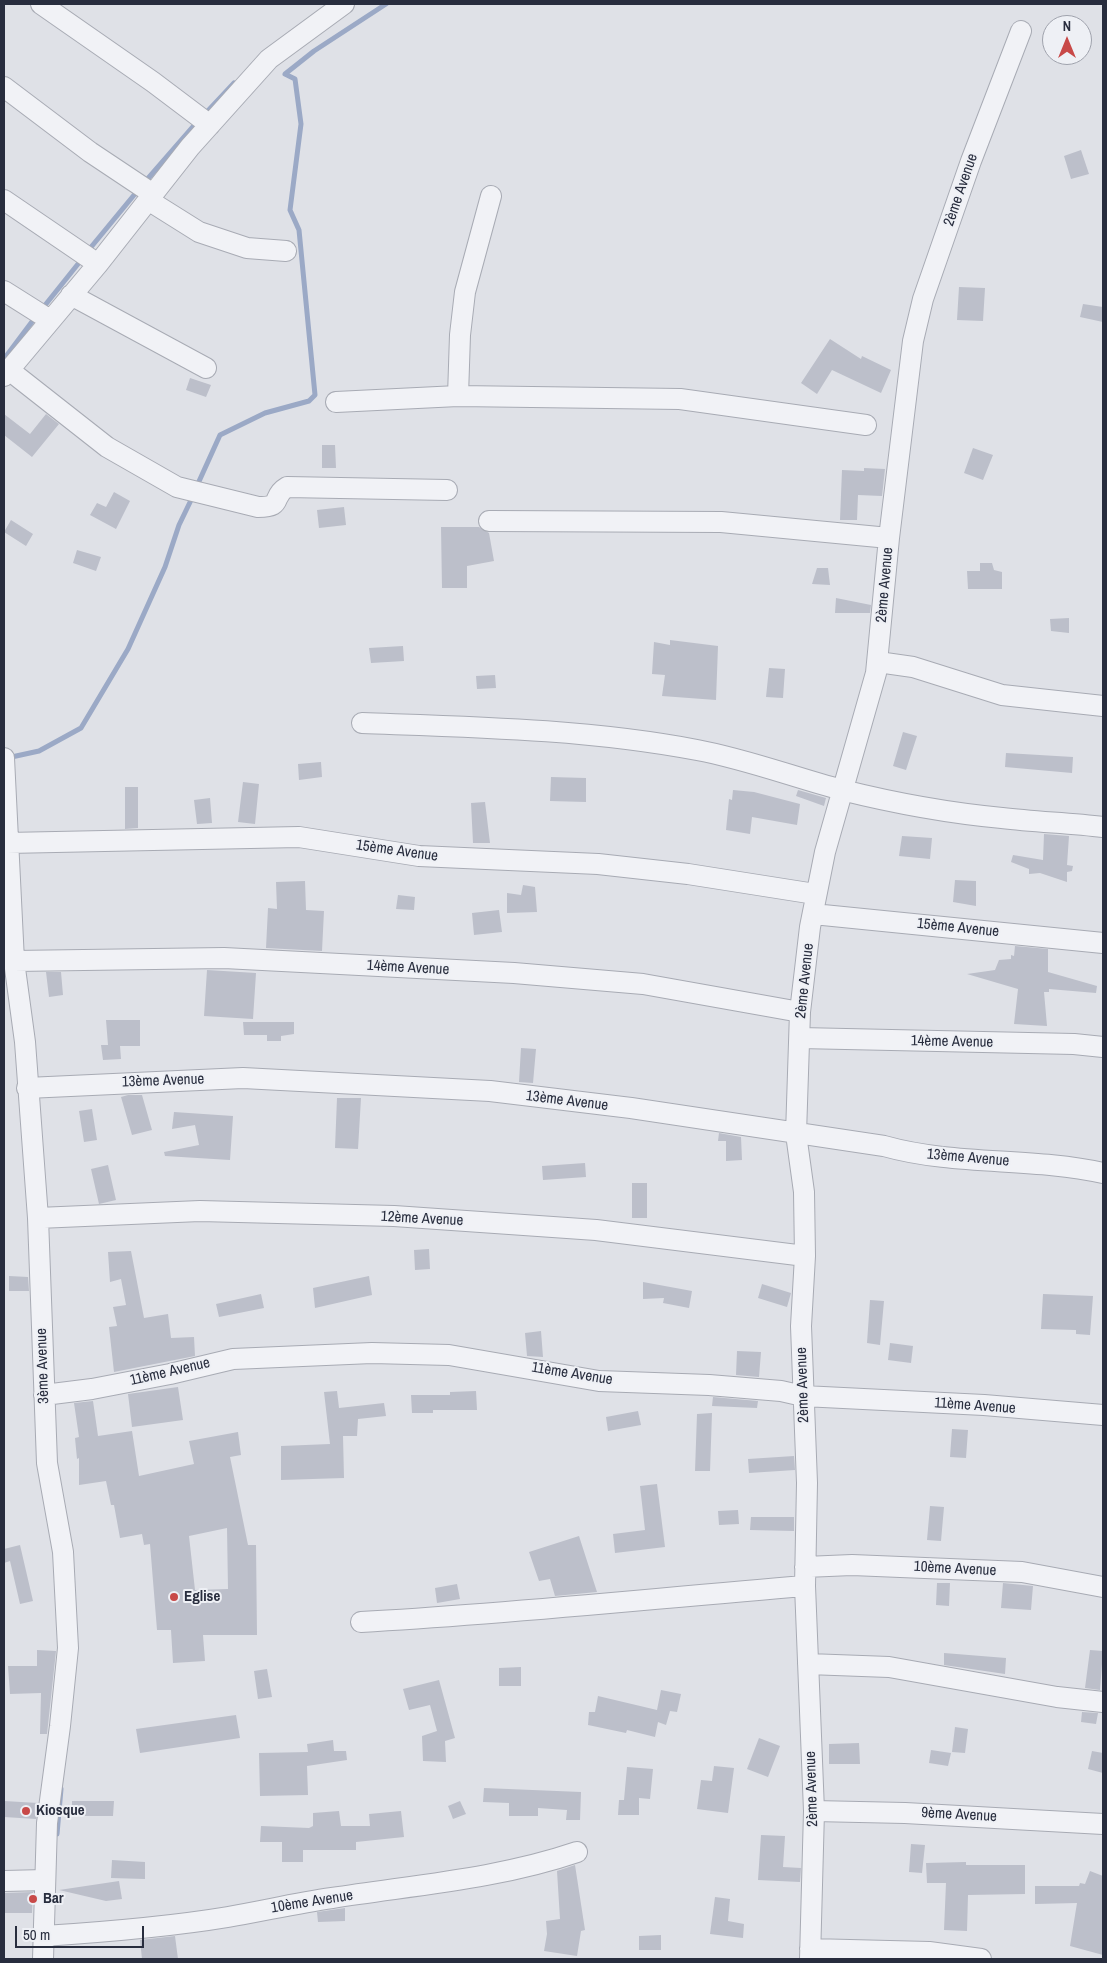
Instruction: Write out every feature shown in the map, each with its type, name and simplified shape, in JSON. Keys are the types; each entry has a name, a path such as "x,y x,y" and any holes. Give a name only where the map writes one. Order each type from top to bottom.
{"street":[{"path":"41,4 153,82 210,125"},
{"path":"344,4 270,59 210,125 98,264 6,373 107,447 177,487 258,507 271,507 276,502 280,492 287,486 447,490"},
{"name":"2ème Avenue","path":"810,1954 814,1811 805,1577 808,1483 802,1396 801,1326 805,1256 804,1192 796,1134 800,1012 814,904 841,790 878,662 889,538 908,369 923,299 980,137 1021,31"},
{"path":"4,87 199,232 247,248 286,251"},
{"path":"458,396 460,335 465,292 491,196"},
{"path":"4,200 98,264"},
{"path":"4,291 50,320"},
{"path":"71,294 206,368"},
{"path":"336,402 458,396 680,399 866,425"},
{"path":"489,521 721,522 889,538"},
{"path":"878,662 913,667 1002,696 1103,706"},
{"path":"362,723 490,728 588,736 686,748 722,755 841,790 963,813 1103,827"},
{"name":"3ème Avenue","path":"4,765 14,961 25,1042 38,1218 47,1463 63,1552 68,1648 47,1823 43,1959"},
{"name":"15ème Avenue","path":"7,843 299,837 419,856 598,864 688,874 814,904 1103,943"},
{"name":"14ème Avenue","path":"14,961 224,958 514,973 643,984 800,1012"},
{"name":"14ème Avenue","path":"800,1038 1074,1044 1103,1047"},
{"name":"13ème Avenue","path":"27,1088 243,1078 490,1091 630,1108 884,1146 920,1154 1037,1164 1103,1173"},
{"name":"12ème Avenue","path":"38,1218 200,1211 394,1216 596,1230 805,1256"},
{"name":"11ème Avenue","path":"44,1395 92,1389 233,1359 372,1353 449,1355 599,1381 709,1385 781,1391 802,1396 975,1404 1103,1415"},
{"name":"10ème Avenue","path":"361,1622 483,1615 607,1602 805,1577 852,1565 1022,1572 1103,1587"},
{"path":"808,1664 889,1667 1057,1698 1103,1702"},
{"name":"9ème Avenue","path":"814,1811 904,1813 1103,1824"},
{"name":"10ème Avenue","path":"44,1936 227,1917 286,1905 423,1886 525,1868 577,1852"},
{"path":"4,1881 45,1880"},
{"path":"810,1954 929,1952 981,1959"}],"building":[{"path":"1081,150 1089,174 1071,179 1064,156"},
{"path":"959,287 985,288 983,321 957,320"},
{"path":"1083,304 1103,307 1103,322 1080,317"},
{"path":"830,339 861,359 862,356 891,370 881,393 832,370 817,394 801,383"},
{"path":"190,378 211,385 206,397 186,390"},
{"path":"4,414 30,434 46,414 59,424 32,457 4,435"},
{"path":"322,445 335,445 336,468 322,468"},
{"path":"973,448 993,455 983,480 964,473"},
{"path":"864,468 885,469 882,496 858,495 857,520 840,520 842,470 864,471"},
{"path":"114,492 130,501 116,529 90,515 97,503 106,507"},
{"path":"344,507 346,525 319,528 317,510"},
{"path":"11,520 33,534 26,546 4,532"},
{"path":"441,527 479,527 489,533 494,561 467,566 467,588 442,588"},
{"path":"77,550 101,557 96,571 73,563"},
{"path":"980,563 992,563 994,570 1002,572 1002,589 968,589 967,571 980,571"},
{"path":"817,568 828,568 830,585 812,584"},
{"path":"836,598 871,605 870,613 835,613"},
{"path":"1069,618 1069,633 1051,631 1050,619"},
{"path":"670,640 718,646 716,700 662,696 665,675 652,674 654,642 670,645"},
{"path":"403,646 404,661 371,663 369,648"},
{"path":"769,668 785,669 783,698 766,697"},
{"path":"495,675 496,688 477,689 476,676"},
{"path":"903,732 917,736 906,770 893,766"},
{"path":"1006,753 1073,757 1072,773 1005,767"},
{"path":"321,762 322,777 299,780 298,764"},
{"path":"551,777 586,778 586,802 550,801"},
{"path":"243,782 259,784 255,824 238,822"},
{"path":"125,787 138,787 138,828 125,829"},
{"path":"733,790 754,792 800,804 797,825 752,817 750,834 726,830 729,799 732,800"},
{"path":"798,790 826,798 824,806 796,796"},
{"path":"210,798 212,823 197,824 194,800"},
{"path":"485,802 490,843 473,843 471,803"},
{"path":"1044,834 1069,836 1067,865 1073,866 1072,871 1067,872 1067,882 1040,873 1029,874 1029,869 1011,862 1013,855 1043,860"},
{"path":"902,836 932,838 930,859 899,856"},
{"path":"955,880 976,881 976,906 953,902"},
{"path":"305,881 306,910 324,911 322,951 266,948 268,908 277,909 276,882"},
{"path":"523,885 535,887 537,912 507,913 507,893 521,895"},
{"path":"398,895 415,897 414,910 396,909"},
{"path":"499,910 502,932 474,935 472,913"},
{"path":"1015,946 1048,949 1048,972 1097,986 1096,993 1049,989 1049,992 1044,992 1047,1026 1014,1024 1018,989 967,974 995,970 999,960 1011,959 1011,955 1014,956"},
{"path":"207,970 256,973 253,1019 204,1016"},
{"path":"46,972 61,972 63,995 49,997"},
{"path":"106,1020 140,1020 140,1046 120,1046 121,1059 103,1060 101,1045 108,1045"},
{"path":"243,1022 294,1022 294,1034 281,1036 281,1041 267,1041 267,1035 244,1035"},
{"path":"521,1048 536,1049 533,1083 519,1082"},
{"path":"142,1095 152,1130 132,1135 121,1097"},
{"path":"337,1098 361,1098 358,1149 335,1148"},
{"path":"92,1109 97,1140 84,1142 79,1111"},
{"path":"174,1112 233,1116 230,1160 165,1156 164,1152 199,1145 195,1125 172,1129"},
{"path":"719,1133 741,1137 742,1160 726,1161 726,1141 718,1141"},
{"path":"585,1163 586,1177 543,1180 542,1166"},
{"path":"108,1165 116,1200 99,1204 91,1169"},
{"path":"632,1183 647,1183 647,1218 632,1218"},
{"path":"429,1249 430,1269 415,1270 414,1250"},
{"path":"131,1251 144,1318 168,1314 171,1338 194,1337 195,1356 114,1372 109,1327 117,1326 113,1307 126,1305 121,1279 110,1282 108,1252"},
{"path":"9,1276 28,1277 29,1291 9,1291"},
{"path":"369,1276 372,1295 315,1308 313,1288"},
{"path":"643,1282 692,1291 689,1308 663,1303 664,1298 643,1299"},
{"path":"762,1284 791,1293 787,1307 758,1298"},
{"path":"261,1294 264,1308 219,1317 216,1304"},
{"path":"1043,1294 1093,1296 1090,1335 1076,1334 1076,1330 1041,1329"},
{"path":"870,1300 884,1301 880,1345 867,1343"},
{"path":"541,1331 543,1357 527,1356 525,1333"},
{"path":"890,1343 913,1346 911,1363 888,1360"},
{"path":"737,1351 761,1352 759,1377 736,1375"},
{"path":"178,1387 183,1420 132,1427 128,1394"},
{"path":"337,1391 339,1408 384,1403 386,1416 358,1419 357,1436 343,1436 344,1478 281,1480 281,1446 330,1444 324,1392"},
{"path":"476,1391 477,1410 433,1410 433,1413 412,1413 411,1395 450,1395 450,1392"},
{"path":"713,1397 758,1401 757,1408 712,1406"},
{"path":"93,1401 98,1436 132,1431 139,1476 194,1464 189,1441 238,1432 241,1455 230,1457 248,1545 256,1545 257,1635 203,1635 205,1661 173,1663 171,1630 157,1630 150,1544 144,1545 142,1534 120,1538 114,1505 111,1505 106,1481 79,1485 79,1458 77,1459 75,1438 79,1437 74,1403","holes":["227,1528 228,1589 195,1590 189,1536"]},
{"path":"638,1411 641,1425 608,1431 606,1417"},
{"path":"712,1413 710,1471 695,1471 697,1414"},
{"path":"952,1429 968,1430 966,1458 950,1457"},
{"path":"794,1456 795,1470 749,1473 748,1459"},
{"path":"657,1484 665,1547 615,1553 613,1534 645,1530 640,1486"},
{"path":"930,1506 944,1507 941,1541 927,1540"},
{"path":"738,1510 739,1524 719,1525 718,1511"},
{"path":"751,1517 794,1517 794,1531 750,1530"},
{"path":"579,1536 597,1592 555,1596 550,1579 539,1581 529,1552"},
{"path":"20,1545 33,1601 20,1604 10,1561 4,1563 4,1549"},
{"path":"937,1583 950,1583 949,1606 936,1605"},
{"path":"1003,1583 1033,1586 1031,1610 1001,1608"},
{"path":"457,1584 460,1599 437,1603 435,1588"},
{"path":"37,1650 56,1651 47,1734 40,1734 41,1693 10,1694 8,1666 37,1666"},
{"path":"1090,1650 1103,1651 1100,1690 1085,1688"},
{"path":"944,1653 1006,1658 1005,1674 944,1665"},
{"path":"521,1667 521,1686 499,1686 499,1668"},
{"path":"267,1669 272,1697 258,1699 254,1671"},
{"path":"439,1680 455,1738 445,1741 446,1762 423,1761 422,1736 437,1731 430,1705 409,1710 403,1689"},
{"path":"661,1690 681,1694 677,1712 670,1711 666,1725 658,1722 655,1737 627,1730 626,1733 588,1725 589,1712 595,1712 598,1696 657,1710"},
{"path":"1082,1712 1098,1713 1096,1724 1081,1722"},
{"path":"236,1715 240,1738 140,1753 136,1729"},
{"path":"955,1727 968,1729 965,1753 952,1752"},
{"path":"759,1738 780,1746 768,1777 747,1769"},
{"path":"333,1740 334,1751 346,1751 347,1760 307,1766 308,1795 260,1796 259,1753 308,1752 307,1744"},
{"path":"859,1743 860,1764 829,1764 829,1744"},
{"path":"931,1750 951,1753 948,1766 929,1763"},
{"path":"1092,1751 1103,1753 1103,1773 1088,1769"},
{"path":"714,1766 734,1768 728,1813 697,1809 701,1780 712,1781"},
{"path":"627,1767 653,1769 650,1799 639,1798 639,1815 618,1815 619,1800 624,1800"},
{"path":"484,1788 581,1792 580,1820 566,1820 567,1810 538,1808 538,1816 509,1816 509,1803 483,1802"},
{"path":"4,1801 38,1803 36,1819 4,1817"},
{"path":"72,1801 114,1801 113,1816 72,1816"},
{"path":"460,1801 466,1814 453,1819 448,1806"},
{"path":"339,1811 341,1826 370,1826 369,1814 401,1811 404,1837 356,1842 356,1850 303,1850 303,1862 282,1862 282,1842 260,1842 261,1826 309,1828 313,1826 313,1813"},
{"path":"761,1835 785,1836 783,1867 801,1868 800,1882 758,1880"},
{"path":"911,1844 925,1845 922,1873 909,1872"},
{"path":"112,1860 145,1862 145,1879 111,1878"},
{"path":"966,1862 966,1865 1025,1865 1025,1894 968,1895 967,1931 944,1930 946,1883 927,1883 926,1863"},
{"path":"575,1865 585,1930 581,1931 577,1956 544,1951 547,1934 546,1921 560,1919 557,1871"},
{"path":"1090,1871 1103,1876 1103,1955 1070,1946 1077,1903 1035,1904 1035,1886 1079,1886 1080,1883 1085,1884"},
{"path":"119,1881 122,1899 106,1901 59,1890"},
{"path":"33,1892 32,1913 4,1913 4,1893"},
{"path":"715,1897 730,1899 728,1921 744,1924 743,1938 710,1934"},
{"path":"345,1908 345,1921 318,1922 317,1912"},
{"path":"661,1935 661,1950 639,1950 639,1936"},
{"path":"175,1936 178,1959 142,1959 140,1940"}],"waterway":[{"path":"196,488 220,435 265,413 309,401 315,395 299,230 290,210 301,124 295,79 285,74 314,51 386,4"},
{"path":"204,115 234,83"},
{"path":"144,183 198,121"},
{"path":"87,252 139,189"},
{"path":"42,309 82,259"},
{"path":"4,359 37,315"},
{"path":"7,758 39,751 81,728 128,649 165,567 179,525 193,496"},
{"path":"57,1834 61,1789"}],"place":[{"name":"Eglise","path":"174,1597"},
{"name":"Kiosque","path":"26,1811"},
{"name":"Bar","path":"33,1899"}]}
